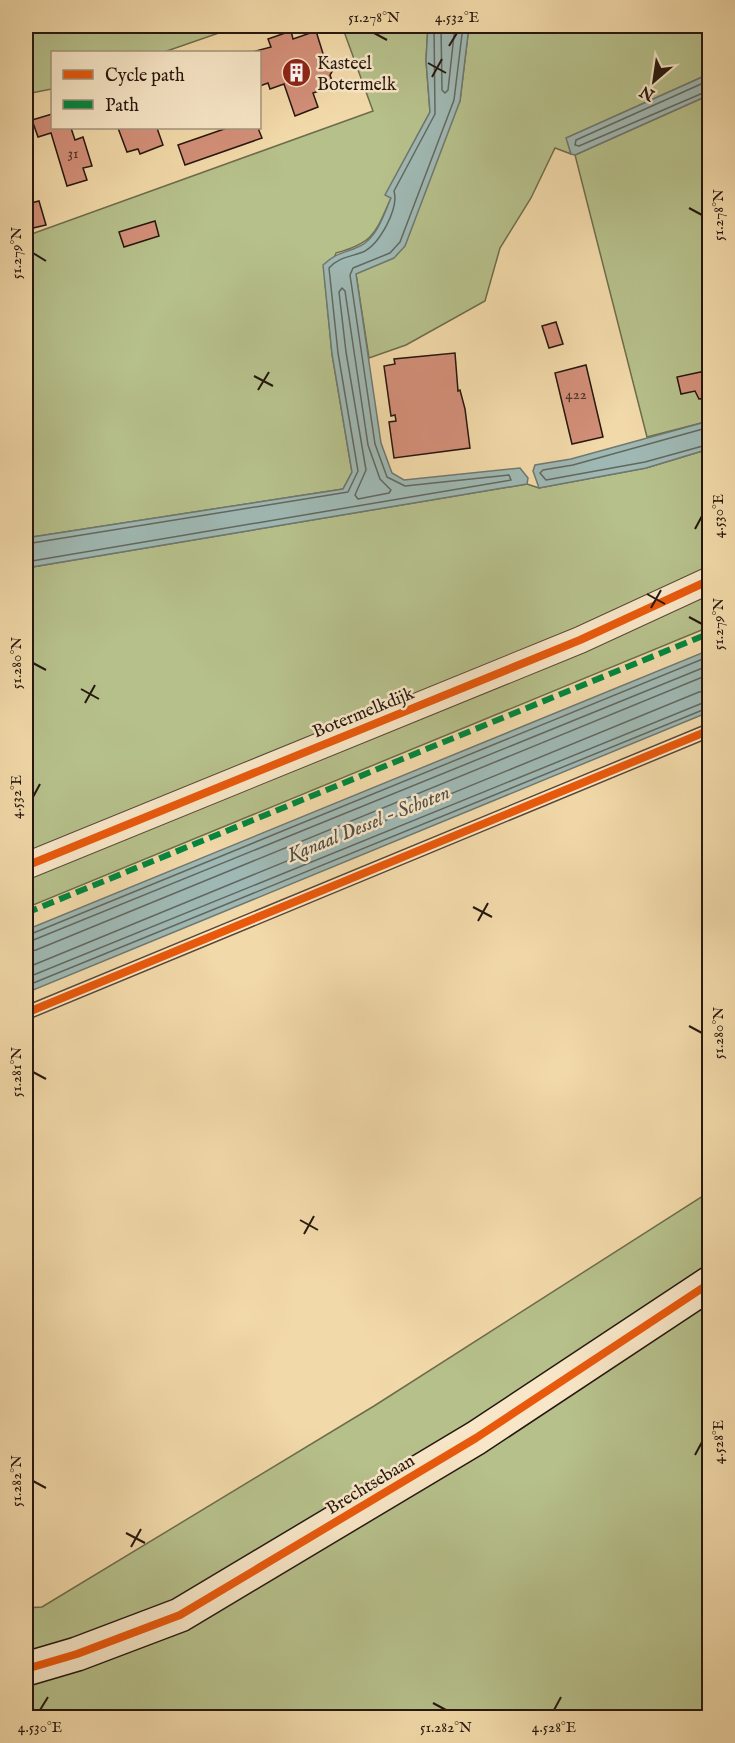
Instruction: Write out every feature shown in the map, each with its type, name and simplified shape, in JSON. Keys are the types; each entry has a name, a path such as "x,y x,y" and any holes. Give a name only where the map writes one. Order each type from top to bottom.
{"main road":[{"name":"Brechtsebaan","path":"26,1669 76,1654 180,1615 476,1438 710,1283"}],"street":[{"name":"Botermelkdijk","path":"26,866 580,640 710,580"}],"lane":[{"path":"26,1012 710,730"}],"green space":[{"path":"26,26 239,26 167,51 51,51 51,89 26,94"},
{"path":"342,26 428,26 426,60 430,112 386,194 391,198 377,228 359,245 336,253 325,283 332,354 352,472 343,489 26,538 26,236 373,111"},
{"path":"469,26 709,26 709,74 567,138 571,154 555,148 531,198 500,248 485,301 406,345 369,358 356,274 460,101"},
{"path":"709,95 709,421 647,437 575,155"},
{"path":"709,449 709,627 26,908 26,568 527,484 539,488 646,468"},
{"path":"709,1192 709,1717 26,1717 26,1608 42,1607 374,1406"}],"water":[{"path":"428,26 469,26 460,101 405,246 394,258 356,274 381,443 392,473 404,480 520,468 528,478 527,484 26,568 26,538 343,489 352,472 332,354 323,265 337,255 366,242 375,232 391,198 385,195 430,112 426,60"},
{"path":"709,74 709,95 575,155 571,154 566,138"},
{"path":"709,421 709,449 646,468 539,488 533,471 535,465 571,459"},
{"name":"Kanaal Dessel - Schoten","path":"709,650 709,712 26,993 26,930"}],"building":[{"name":"Kasteel Botermelk","path":"291,31 293,39 316,31 325,60 330,63 333,70 330,75 334,86 313,93 318,107 295,116 284,84 270,89 268,83 261,86 261,51 256,51 271,47 268,39"},
{"path":"51,114 51,129 71,129 75,140 83,137 92,166 83,168 87,180 67,186 51,133 38,137 32,120"},
{"path":"118,129 157,129 163,145 140,154 138,149 127,152"},
{"path":"224,129 258,129 262,138 185,165 178,145"},
{"path":"39,201 46,225 33,228 27,204"},
{"path":"155,221 159,236 124,247 119,232"},
{"path":"556,322 563,344 549,348 542,326"},
{"path":"455,353 458,391 460,390 465,409 470,448 394,458 389,422 396,421 395,415 391,416 384,366 395,364 394,359"},
{"path":"586,365 603,437 572,444 555,373"},
{"path":"710,370 710,398 699,399 695,391 681,394 677,377"}],"marked path":[{"path":"26,913 710,633"}],"cycle path":[{"path":"26,866 580,640 710,580"},
{"path":"26,1013 710,730"},
{"path":"26,1669 77,1654 180,1615 476,1438 710,1283"}],"place":[{"name":"Kasteel Botermelk","path":"296,73"}]}
